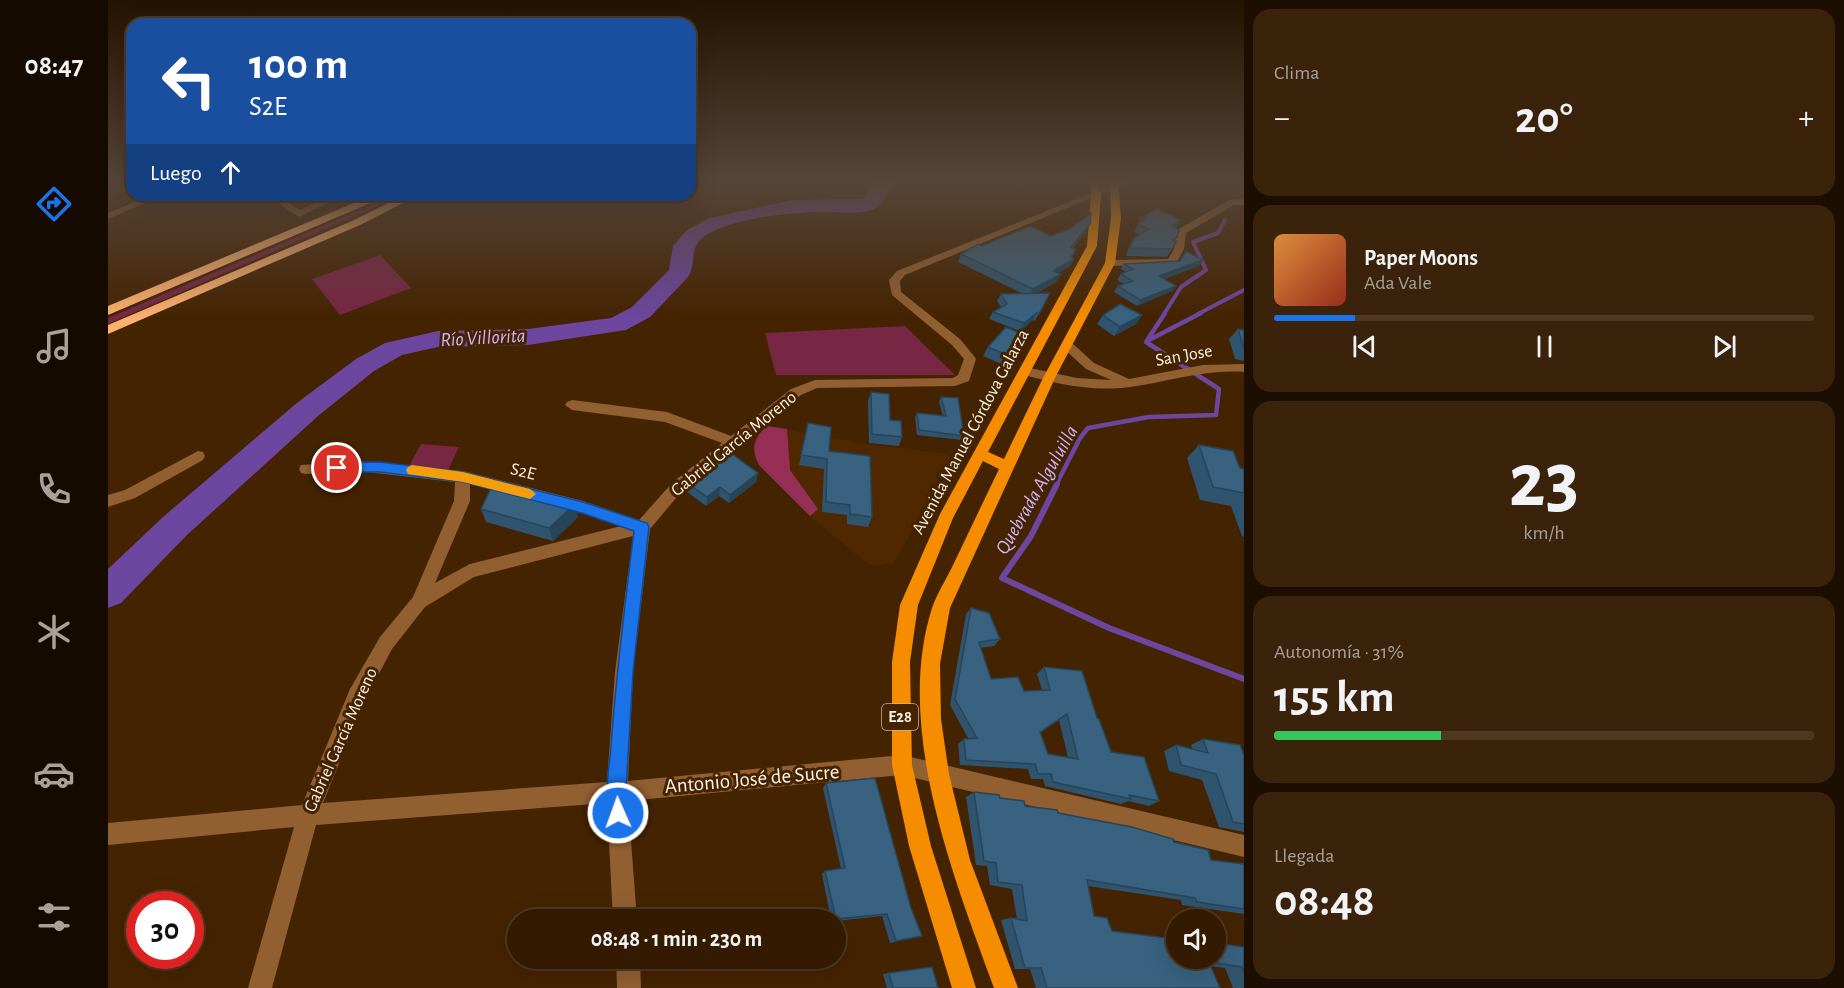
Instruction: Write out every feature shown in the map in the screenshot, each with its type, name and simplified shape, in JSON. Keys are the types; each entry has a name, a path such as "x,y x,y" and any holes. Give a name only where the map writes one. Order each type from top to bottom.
{"highway":[{"path":"108,311 307,227"},
{"path":"108,330 349,227"}],"main road":[{"name":"Avenida Manuel Córdova Galarza","path":"964,988 920,846 902,765 901,662 909,605 945,518 1092,246 1093,227"},
{"name":"E28","path":"1006,988 959,860 939,774 931,718 931,664 941,608 1049,378 1110,263 1115,227"},
{"path":"1002,413 1028,422"},
{"path":"980,454 1007,466"}],"street":[{"name":"Gabriel García Moreno","path":"260,988 308,815 357,696 387,643 419,602 470,571 642,527 677,487 796,392 815,384 955,382 964,378 970,359 956,342 896,292 894,280 901,273 1003,227"},
{"path":"1110,263 1172,262 1179,249 1181,232 1189,227"},
{"path":"1067,345 1090,366 1130,384"},
{"name":"San Jose","path":"1025,371 1049,378 1093,385 1130,384 1214,368 1244,368"},
{"path":"572,405 667,417 733,442"},
{"path":"108,501 130,494 198,456"},
{"name":"S2E","path":"306,470 358,466 463,477 583,507 642,527"},
{"path":"419,602 462,501 463,477"},
{"path":"624,909 617,792 624,672 642,527"},
{"name":"Antonio José de Sucre","path":"108,834 308,815 617,792 902,765 1244,846"},
{"path":"628,969 629,988"}],"shaded area":[{"path":"320,227 330,227 108,324 108,318"},
{"path":"380,255 411,288 340,315 312,279"},
{"path":"905,326 955,375 776,375 765,333"},
{"path":"767,426 860,443 947,454 951,460 948,468 937,472 936,493 929,507 921,508 919,520 893,563 873,566 810,516 759,465 753,448 756,439"},
{"path":"767,426 787,429 790,470 818,509 810,516 759,465 754,449 755,444"},
{"path":"421,444 459,447 448,470 409,466"}],"building":[{"path":"1027,227 1051,236 1070,229 1087,227 1071,247 1076,250 1071,257 1074,259 1053,271 1061,274 1033,289 961,254 978,244 982,246"},
{"path":"1145,227 1179,229 1177,237 1172,240 1176,242 1172,249 1130,248 1134,238 1149,229"},
{"path":"1186,251 1203,260 1159,276 1176,286 1140,300 1118,286 1133,281 1121,274 1133,269 1124,264 1180,261"},
{"path":"1050,293 1039,314 1037,313 1024,323 993,312 1007,304 1001,294"},
{"path":"1120,304 1142,315 1120,327 1103,315"},
{"path":"1006,327 1027,336 1009,356 988,347"},
{"path":"1238,329 1244,330 1244,349"},
{"path":"871,392 889,394 890,420 901,421 902,437 872,434"},
{"path":"941,397 958,398 964,436 919,430 917,413 946,416"},
{"path":"808,423 831,427 829,451 870,456 872,517 850,514 850,505 826,502 827,459 801,455"},
{"path":"1199,445 1233,451 1240,468 1244,469 1244,493 1213,487"},
{"path":"728,451 758,473 730,495 720,487 707,497 686,482"},
{"path":"491,488 575,504 549,528 481,509"},
{"path":"971,608 989,613 1000,639 979,642 991,679 1018,677 1024,691 1050,690 1044,667 1082,671 1111,752 1144,757 1159,801 1129,795 1131,799 1053,782 1051,774 1038,774 1035,764 966,760 964,739 977,738 955,699","holes":["1067,714 1078,759 1048,754 1040,732"]},
{"path":"1203,739 1240,745 1244,755 1244,824 1233,822 1216,774 1181,765 1176,745 1208,753"},
{"path":"875,778 911,908 922,936 896,941 887,914 846,918 846,909 834,909 825,871 845,868 826,783"},
{"path":"974,792 1024,801 1025,806 1057,810 1058,813 1132,827 1173,839 1174,842 1208,850 1211,860 1244,864 1244,909 1197,902 1195,898 1087,880 1094,916 1107,918 1112,931 1166,938 1166,969 1212,969 1220,988 1047,988 1041,968 1025,968 1011,918 1027,921 1022,885 998,882 996,863 984,861"},
{"path":"1226,945 1244,947 1244,973 1242,967 1226,965"},
{"path":"932,967 938,988 893,988 889,973"}],"waterway":[{"name":"Río Villorita","path":"108,592 175,526 308,409 365,365 394,349 438,339 528,337 617,325 641,312 680,272 684,246 694,234 707,227"},
{"name":"Quebrada Alguluilla","path":"1164,314 1181,287 1206,270 1193,242 1218,233 1221,227"},
{"path":"1198,314 1244,290"},
{"name":"Quebrada Alguluilla","path":"1056,485 1080,438 1088,428 1149,417 1216,415 1219,389 1146,342 1165,313"},
{"path":"1147,341 1201,313"},
{"path":"1057,484 1031,536 1002,578 1109,628 1244,679"}],"slow traffic":[{"path":"412,470 463,477 530,494"}],"route":[{"path":"337,468 379,467 463,477 583,507 642,527 624,672 617,792 618,813"}]}
